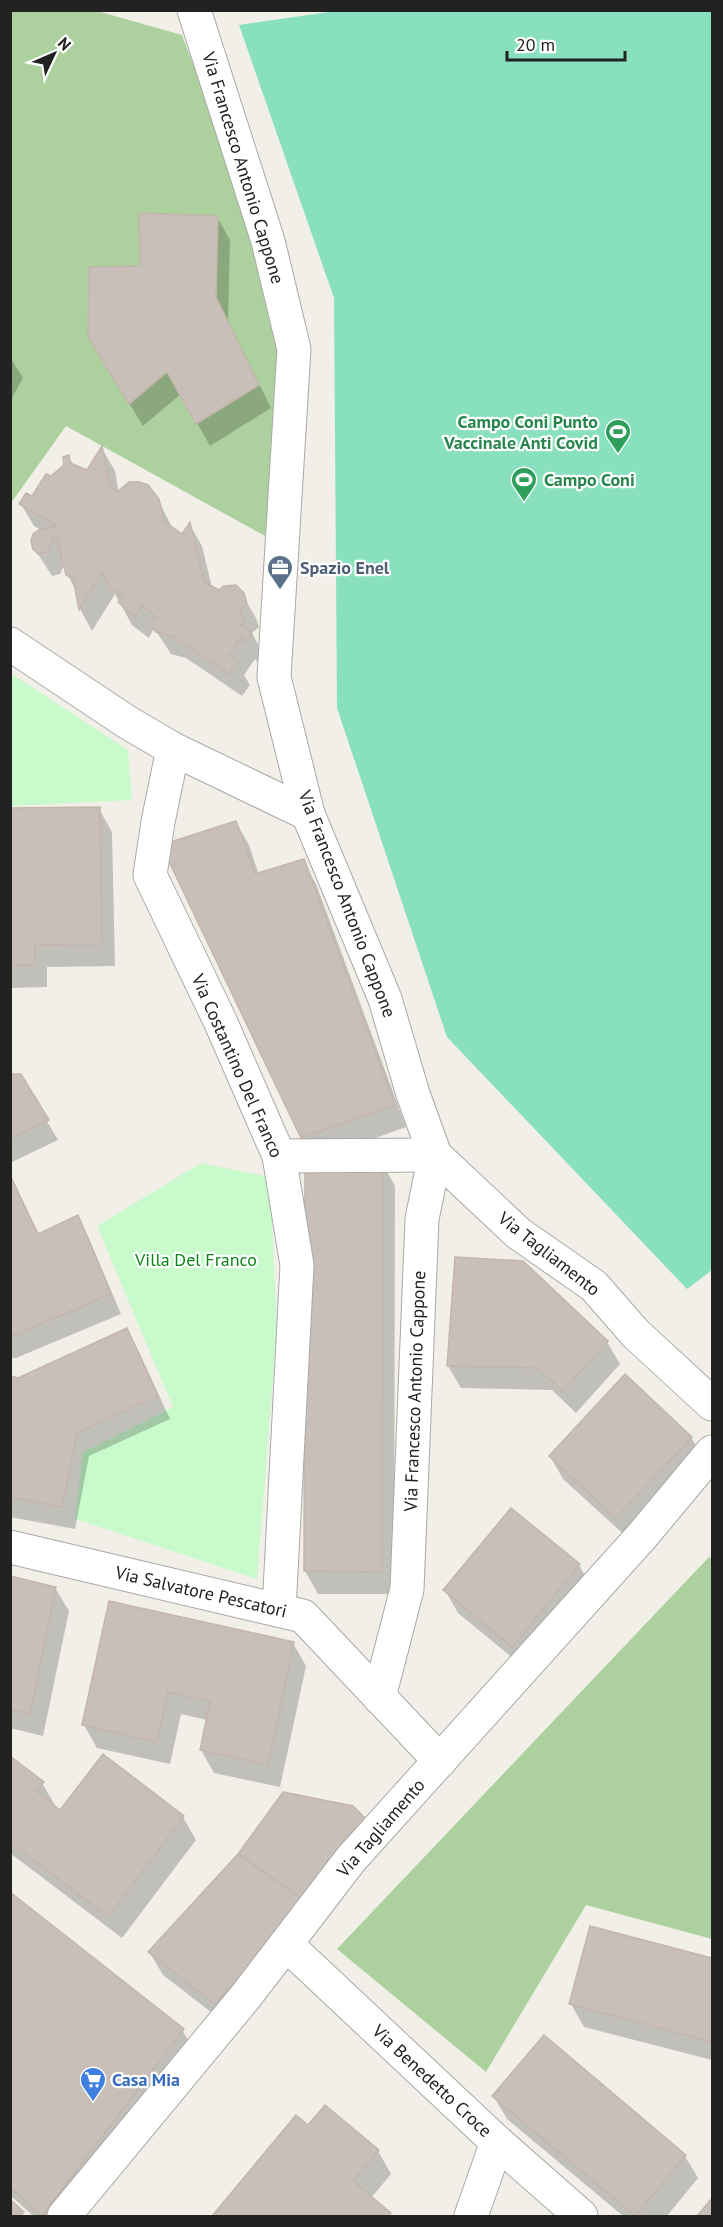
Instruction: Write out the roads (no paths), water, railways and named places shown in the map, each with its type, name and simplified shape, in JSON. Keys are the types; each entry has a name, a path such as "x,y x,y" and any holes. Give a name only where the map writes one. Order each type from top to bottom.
{"street":[{"name":"Via Francesco Antonio Cappone","path":"194,10 268,241 294,349 274,677 308,814 385,999 413,1094 435,1155 422,1219 407,1589 379,1697"},
{"path":"10,644 127,722 173,749 308,814"},
{"name":"Via Costantino Del Franco","path":"173,749 150,875 221,1023 279,1156 297,1265 279,1610"},
{"path":"279,1156 435,1155"},
{"name":"Via Tagliamento","path":"435,1155 518,1233 594,1286 635,1333 712,1404"},
{"name":"Via Tagliamento","path":"64,2217 246,1996 351,1858 642,1536 712,1452"},
{"name":"Via Salvatore Pescatori","path":"10,1547 303,1616 440,1761"},
{"name":"Via Benedetto Croce","path":"286,1944 580,2217"},
{"path":"471,2217 497,2142"}],"place":[{"name":"Campo Coni Punto Vaccinale Anti Covid","path":"618,455"},
{"name":"Campo Coni","path":"524,503"},
{"name":"Spazio Enel","path":"280,591"},
{"name":"Casa Mia","path":"93,2103"}],"park label":[{"name":"Villa Del Franco","path":"196,1260"}]}
